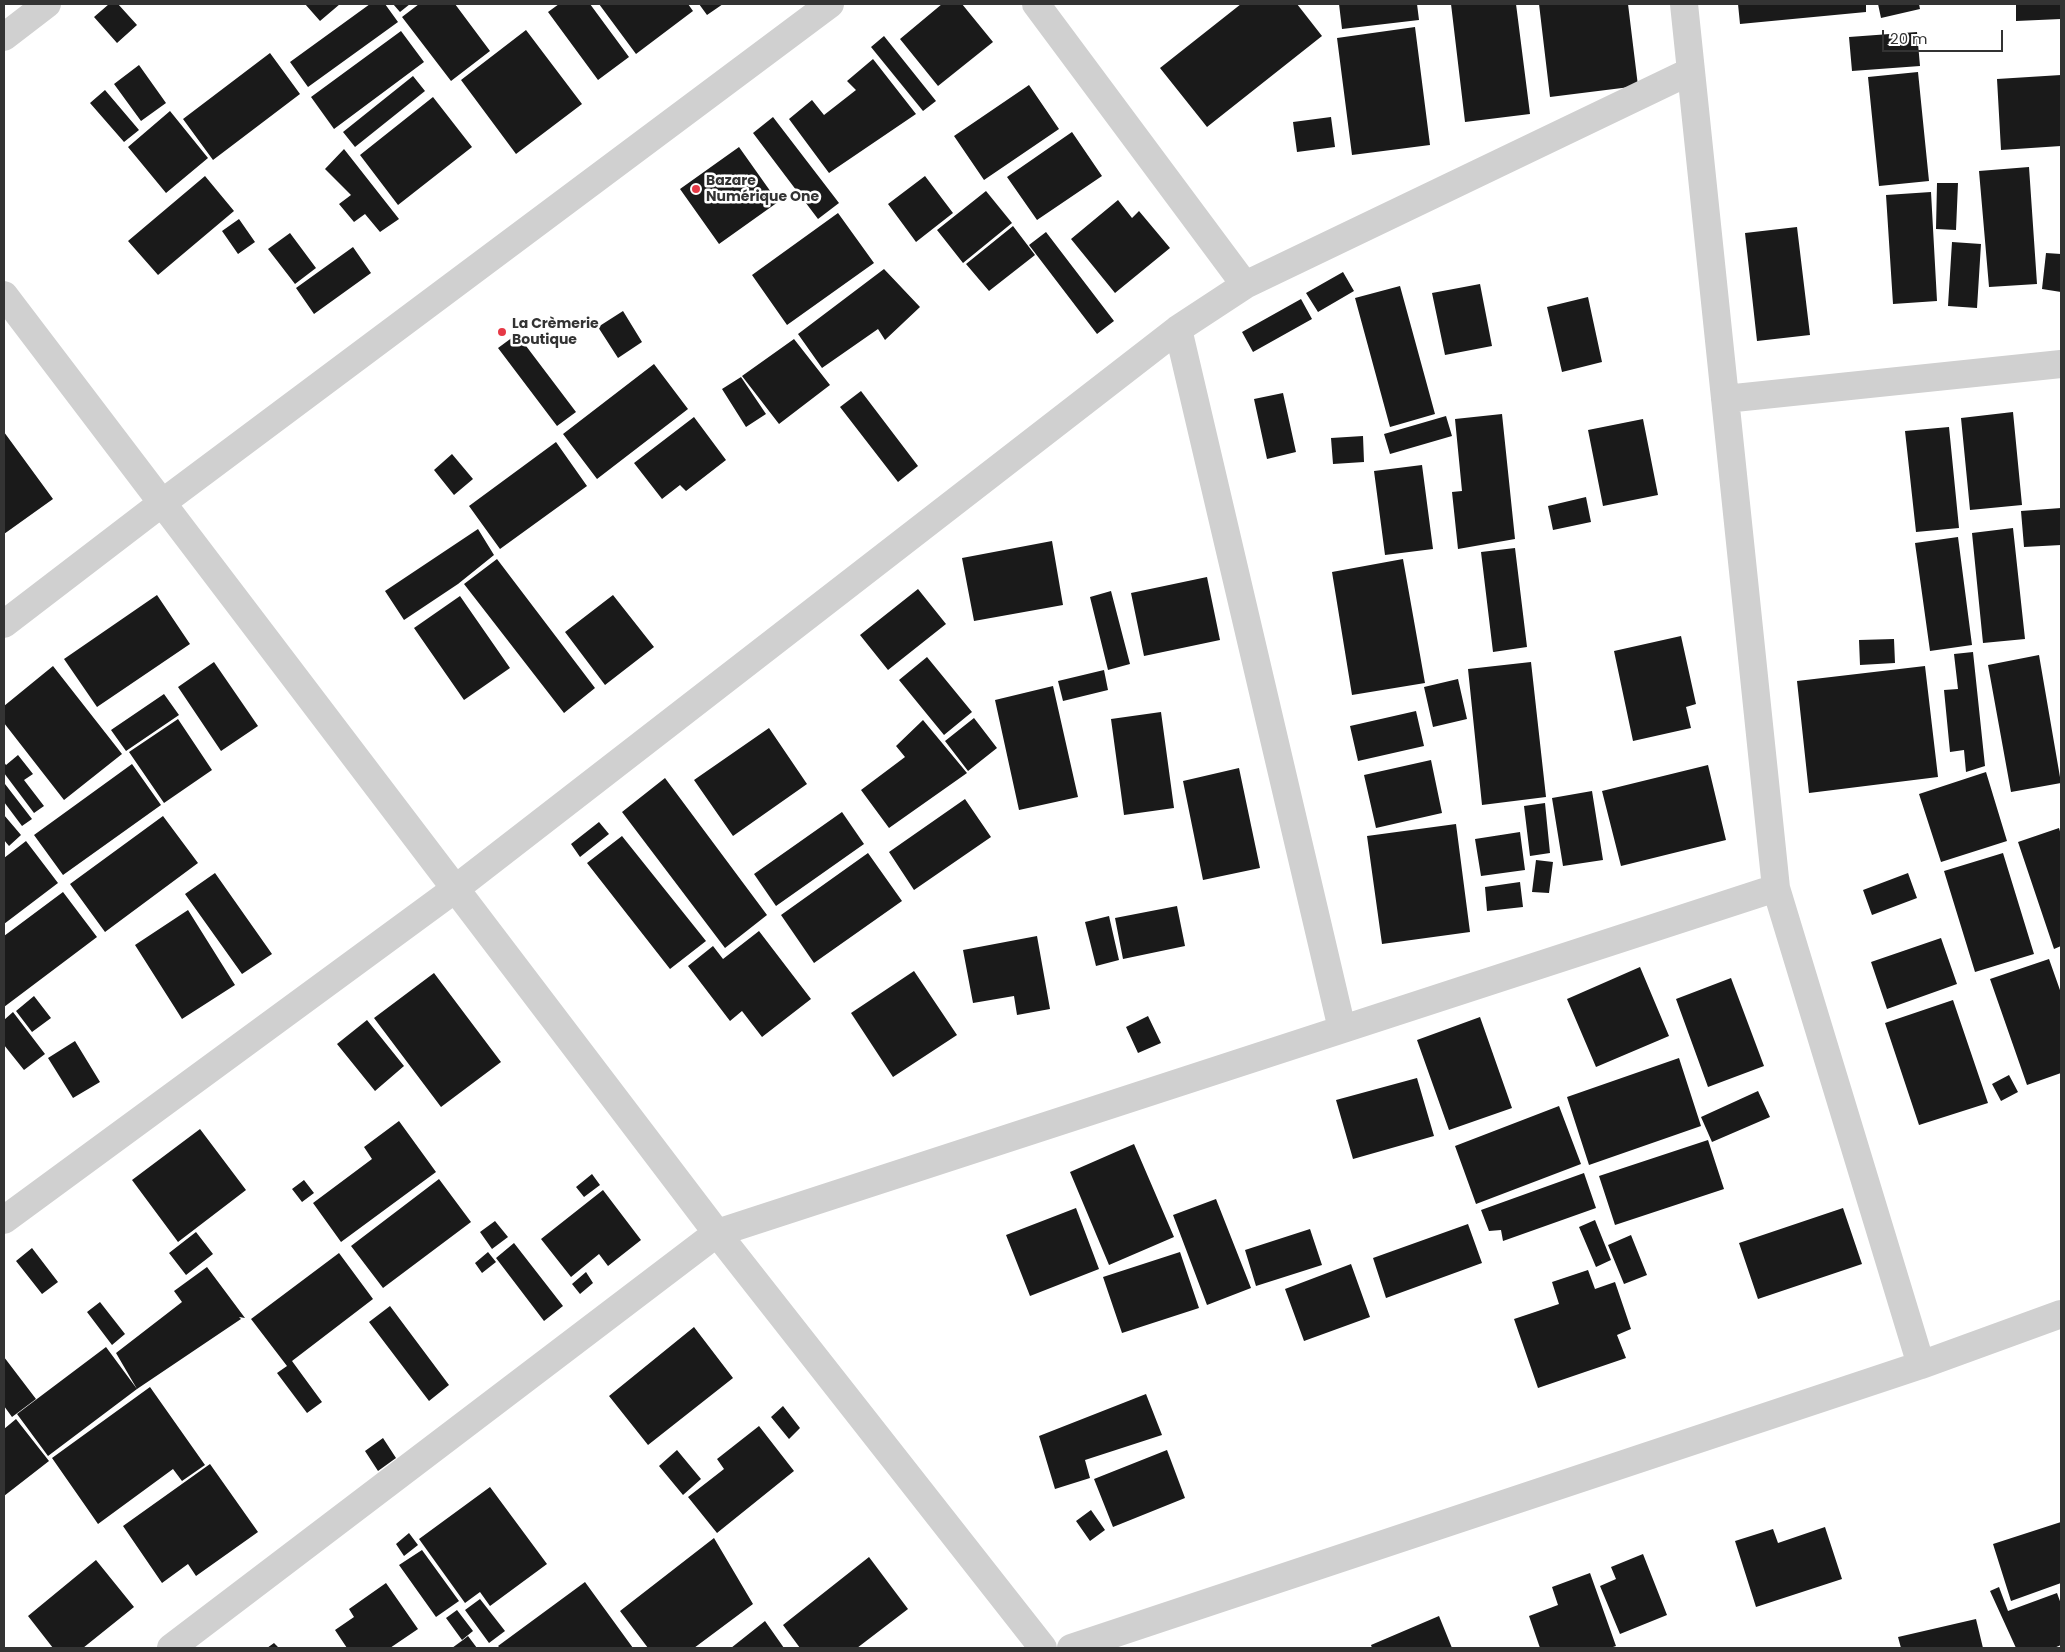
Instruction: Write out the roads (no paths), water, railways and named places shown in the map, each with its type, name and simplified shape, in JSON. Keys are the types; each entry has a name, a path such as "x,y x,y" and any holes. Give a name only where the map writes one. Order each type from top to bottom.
{"street":[{"path":"4,37 47,4"},
{"path":"4,624 162,503 830,4"},
{"path":"1036,4 1245,286"},
{"path":"1684,4 1776,888 1921,1365"},
{"path":"4,1220 455,888 1178,330 1245,286 1691,71"},
{"path":"4,295 717,1233 1043,1648"},
{"path":"1178,330 1342,1029"},
{"path":"1725,399 2061,364"},
{"path":"171,1648 717,1233 1776,888"},
{"path":"1071,1648 1921,1365 2061,1314"}],"place":[{"name":"Bazare Numérique One","path":"696,189"},
{"name":"La Crèmerie Boutique","path":"502,332"}]}
